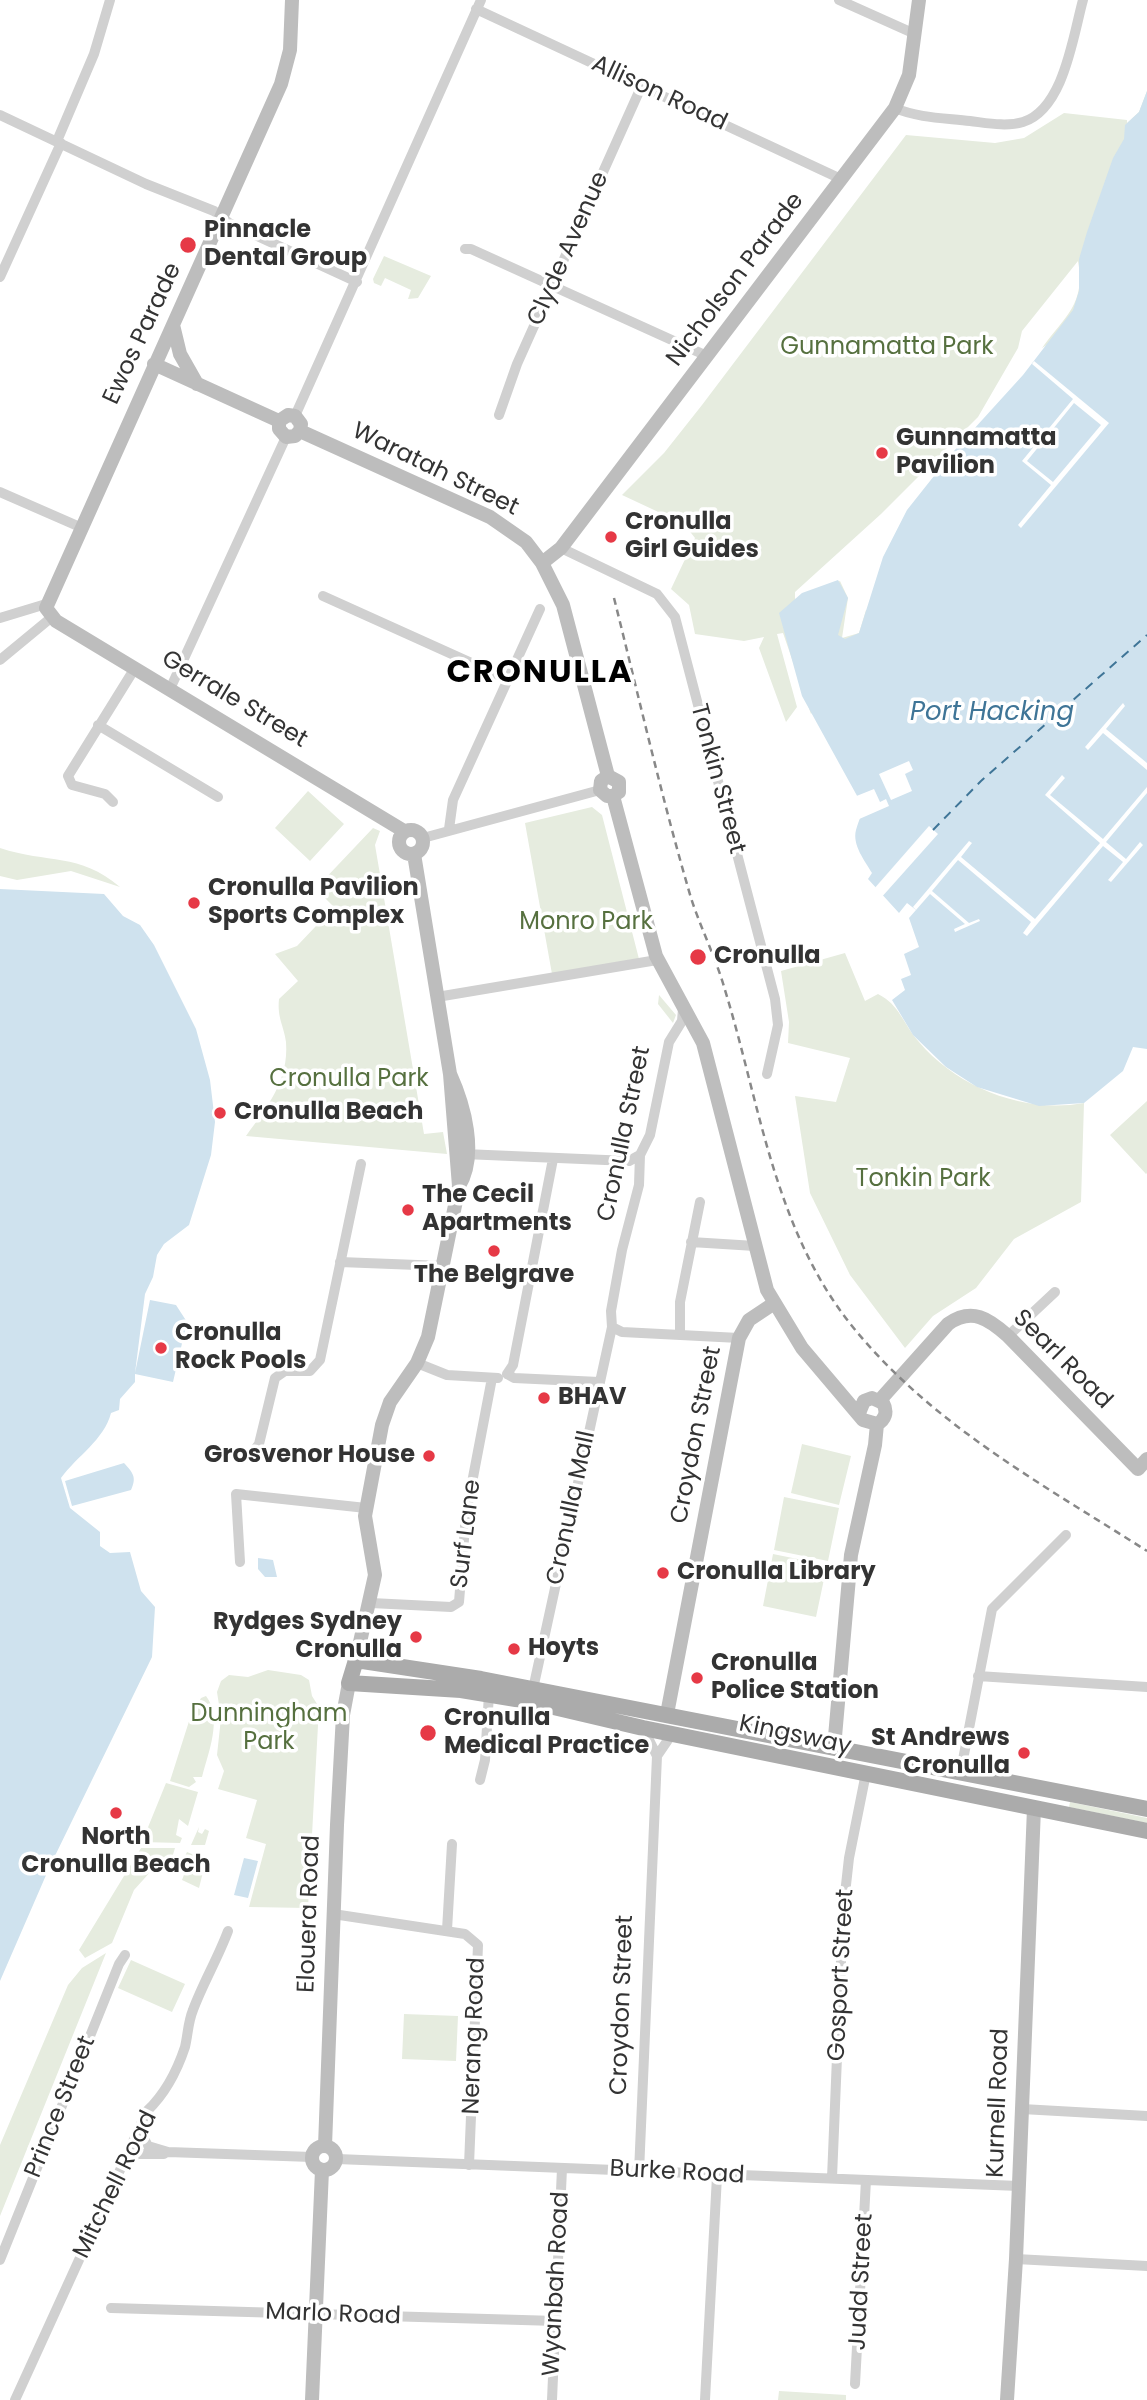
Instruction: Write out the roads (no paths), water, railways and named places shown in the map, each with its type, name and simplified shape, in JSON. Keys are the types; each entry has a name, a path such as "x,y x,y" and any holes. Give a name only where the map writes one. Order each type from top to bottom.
{"main road":[{"name":"Kingsway","path":"356,1660 481,1679 667,1714 834,1748 961,1770 1147,1809"},
{"path":"349,1684 356,1660"},
{"path":"391,1667 384,1671 384,1680 399,1688"},
{"name":"Kingsway","path":"349,1684 489,1695 1147,1831"},
{"path":"610,1718 651,1719 667,1714 679,1725 710,1741"},
{"path":"832,1767 834,1748"},
{"path":"957,1791 961,1770"}],"street":[{"path":"0,277 94,54 110,0"},
{"name":"Ewos Parade","path":"49,611 80,527 286,73 292,0"},
{"path":"839,0 915,34"},
{"name":"Nicholson Parade","path":"542,563 561,548 895,108 905,88 919,0"},
{"path":"895,108 915,115 998,125 1032,118 1048,104 1059,85 1083,0"},
{"path":"295,416 357,282 478,5"},
{"name":"Allison Road","path":"478,5 842,179"},
{"name":"Clyde Avenue","path":"499,415 517,364 642,85"},
{"path":"0,115 357,282"},
{"path":"465,249 471,249 707,356"},
{"path":"173,325 180,354 197,384"},
{"path":"154,364 279,421"},
{"path":"288,415 295,416 301,424 300,431 295,436 286,437 278,429 279,421 288,415"},
{"name":"Waratah Street","path":"300,431 489,517 526,542 542,563"},
{"path":"170,689 286,437"},
{"path":"0,492 80,527"},
{"name":"Tonkin Street","path":"561,548 657,594 675,617 775,999 778,1026 767,1074"},
{"path":"423,838 450,829 607,793 620,786 617,779 608,776 563,606 542,563"},
{"path":"323,596 507,679"},
{"path":"450,829 453,800 540,609"},
{"path":"0,618 49,611"},
{"path":"0,660 49,611"},
{"name":"Gerrale Street","path":"49,611 135,668 404,831"},
{"path":"113,802 105,794 76,787 68,779 98,725 135,668"},
{"path":"98,725 218,797"},
{"path":"607,793 657,960 703,1043 767,1290 802,1348 842,1394 861,1407 865,1422 877,1424"},
{"path":"415,830 423,838 422,848 414,854 406,853 399,845 399,838 404,831 415,830"},
{"path":"356,1660 376,1567 365,1523 386,1413 417,1363 428,1337 458,1186 465,1175 460,1102 450,1074 414,854"},
{"path":"437,998 657,960"},
{"name":"Cronulla Street","path":"612,1327 611,1311 622,1250 631,1225 639,1185 640,1155 650,1135 669,1042 682,1021 683,1008"},
{"path":"463,1154 629,1161 640,1155"},
{"path":"507,1374 515,1352 553,1159"},
{"path":"248,1458 259,1444 275,1378 285,1371 310,1371 320,1360 361,1164"},
{"path":"680,1335 680,1302 700,1202"},
{"path":"691,1242 755,1247"},
{"path":"340,1262 443,1266"},
{"path":"1008,1336 1055,1292"},
{"name":"Croydon Street","path":"667,1714 739,1338 749,1320 773,1304"},
{"name":"Searl Road","path":"880,1400 955,1320 973,1315 986,1318 1144,1468"},
{"path":"612,1327 622,1332 739,1338"},
{"name":"Cronulla Mall","path":"533,1689 612,1327"},
{"path":"417,1363 447,1375 492,1378 507,1374 514,1378 599,1382"},
{"name":"Surf Lane","path":"370,1603 458,1604 466,1514 492,1378"},
{"path":"834,1748 851,1555 875,1445 877,1424 886,1411 880,1400 872,1398 861,1407"},
{"path":"240,1562 236,1494 366,1508"},
{"path":"961,1770 992,1609 1066,1535"},
{"path":"978,1676 1147,1687"},
{"name":"Elouera Road","path":"325,2146 343,1716 349,1684"},
{"path":"480,1780 485,1760 489,1695"},
{"name":"Croydon Street","path":"639,2172 657,1756 643,1728"},
{"path":"657,1756 673,1734"},
{"name":"Gosport Street","path":"832,2178 843,1912 849,1858 866,1773"},
{"name":"Kurnell Road","path":"1007,2400 1016,2259 1034,1808"},
{"name":"Nerang Road","path":"453,1844 447,1930 473,1938 479,1950 469,2165"},
{"path":"333,1914 447,1930"},
{"name":"Mitchell Road","path":"15,2400 147,2111 163,2096 184,2047 199,1994 206,1985 229,1931"},
{"name":"Prince Street","path":"0,2260 119,1964 125,1955"},
{"path":"1021,2109 1147,2116"},
{"path":"139,2129 147,2145 168,2152"},
{"path":"325,2146 332,2149 337,2159 330,2169 322,2170 314,2164 312,2157 318,2148 325,2146"},
{"path":"125,2159 138,2154 168,2152 312,2157"},
{"name":"Burke Road","path":"337,2159 1018,2186"},
{"name":"Wyanbah Road","path":"552,2400 562,2168"},
{"path":"312,2400 322,2170"},
{"path":"705,2400 717,2176"},
{"name":"Judd Street","path":"855,2384 866,2179"},
{"path":"1016,2259 1147,2266"},
{"name":"Marlo Road","path":"111,2308 556,2321"}],"water":[{"name":"Port Hacking","path":"1147,91 1147,1049 1133,1047 1123,1071 1084,1103 1039,1106 977,1087 946,1067 913,1035 892,1000 905,990 901,979 911,975 904,954 919,947 909,918 916,910 907,903 899,913 868,879 872,873 860,853 855,836 861,803 802,696 779,613 802,593 838,580 848,598 838,635 845,639 859,633 883,557 907,510 953,452 1023,375 1073,310 1079,291 1079,259 1087,232 1113,158 1124,139 1125,125 1139,112"},
{"path":"0,889 104,894 123,916 140,925 154,945 196,1029 210,1080 215,1122 211,1155 189,1225 164,1244 157,1255 153,1277 145,1294 135,1373 150,1300 176,1305 187,1322 173,1382 135,1374 135,1382 120,1399 119,1410 111,1413 96,1440 61,1478 70,1508 100,1532 100,1546 110,1553 130,1552 141,1591 155,1607 152,1657 50,1866 0,1981"},
{"path":"124,1463 133,1475 131,1490 72,1506 65,1481"},
{"path":"258,1558 273,1560 277,1577 265,1577 258,1569"},
{"path":"244,1858 258,1861 248,1898 234,1895"}],"railway":[{"path":"614,598 680,861 725,990 772,1164 804,1249 852,1326 883,1361 917,1393 952,1423 990,1450 1147,1551"}],"place":[{"name":"Pinnacle Dental Group","path":"188,245"},
{"name":"Gunnamatta Pavilion","path":"882,453"},
{"name":"Cronulla Girl Guides","path":"611,537"},
{"name":"Cronulla Pavilion Sports Complex","path":"194,903"},
{"name":"Cronulla","path":"698,957"},
{"name":"Cronulla Beach","path":"220,1113"},
{"name":"The Cecil Apartments","path":"408,1210"},
{"name":"The Belgrave","path":"494,1251"},
{"name":"Cronulla Rock Pools","path":"161,1348"},
{"name":"BHAV","path":"544,1398"},
{"name":"Grosvenor House","path":"429,1456"},
{"name":"Cronulla Library","path":"663,1573"},
{"name":"Rydges Sydney Cronulla","path":"416,1637"},
{"name":"Hoyts","path":"514,1649"},
{"name":"Cronulla Police Station","path":"697,1678"},
{"name":"Cronulla Medical Practice","path":"428,1733"},
{"name":"St Andrews Cronulla","path":"1024,1753"},
{"name":"North Cronulla Beach","path":"116,1813"}],"district":[{"name":"CRONULLA","path":"540,674"}],"park label":[{"name":"Gunnamatta Park","path":"887,348"},
{"name":"Monro Park","path":"586,923"},
{"name":"Cronulla Park","path":"349,1080"},
{"name":"Tonkin Park","path":"923,1180"},
{"name":"Dunningham Park","path":"269,1729"}]}
